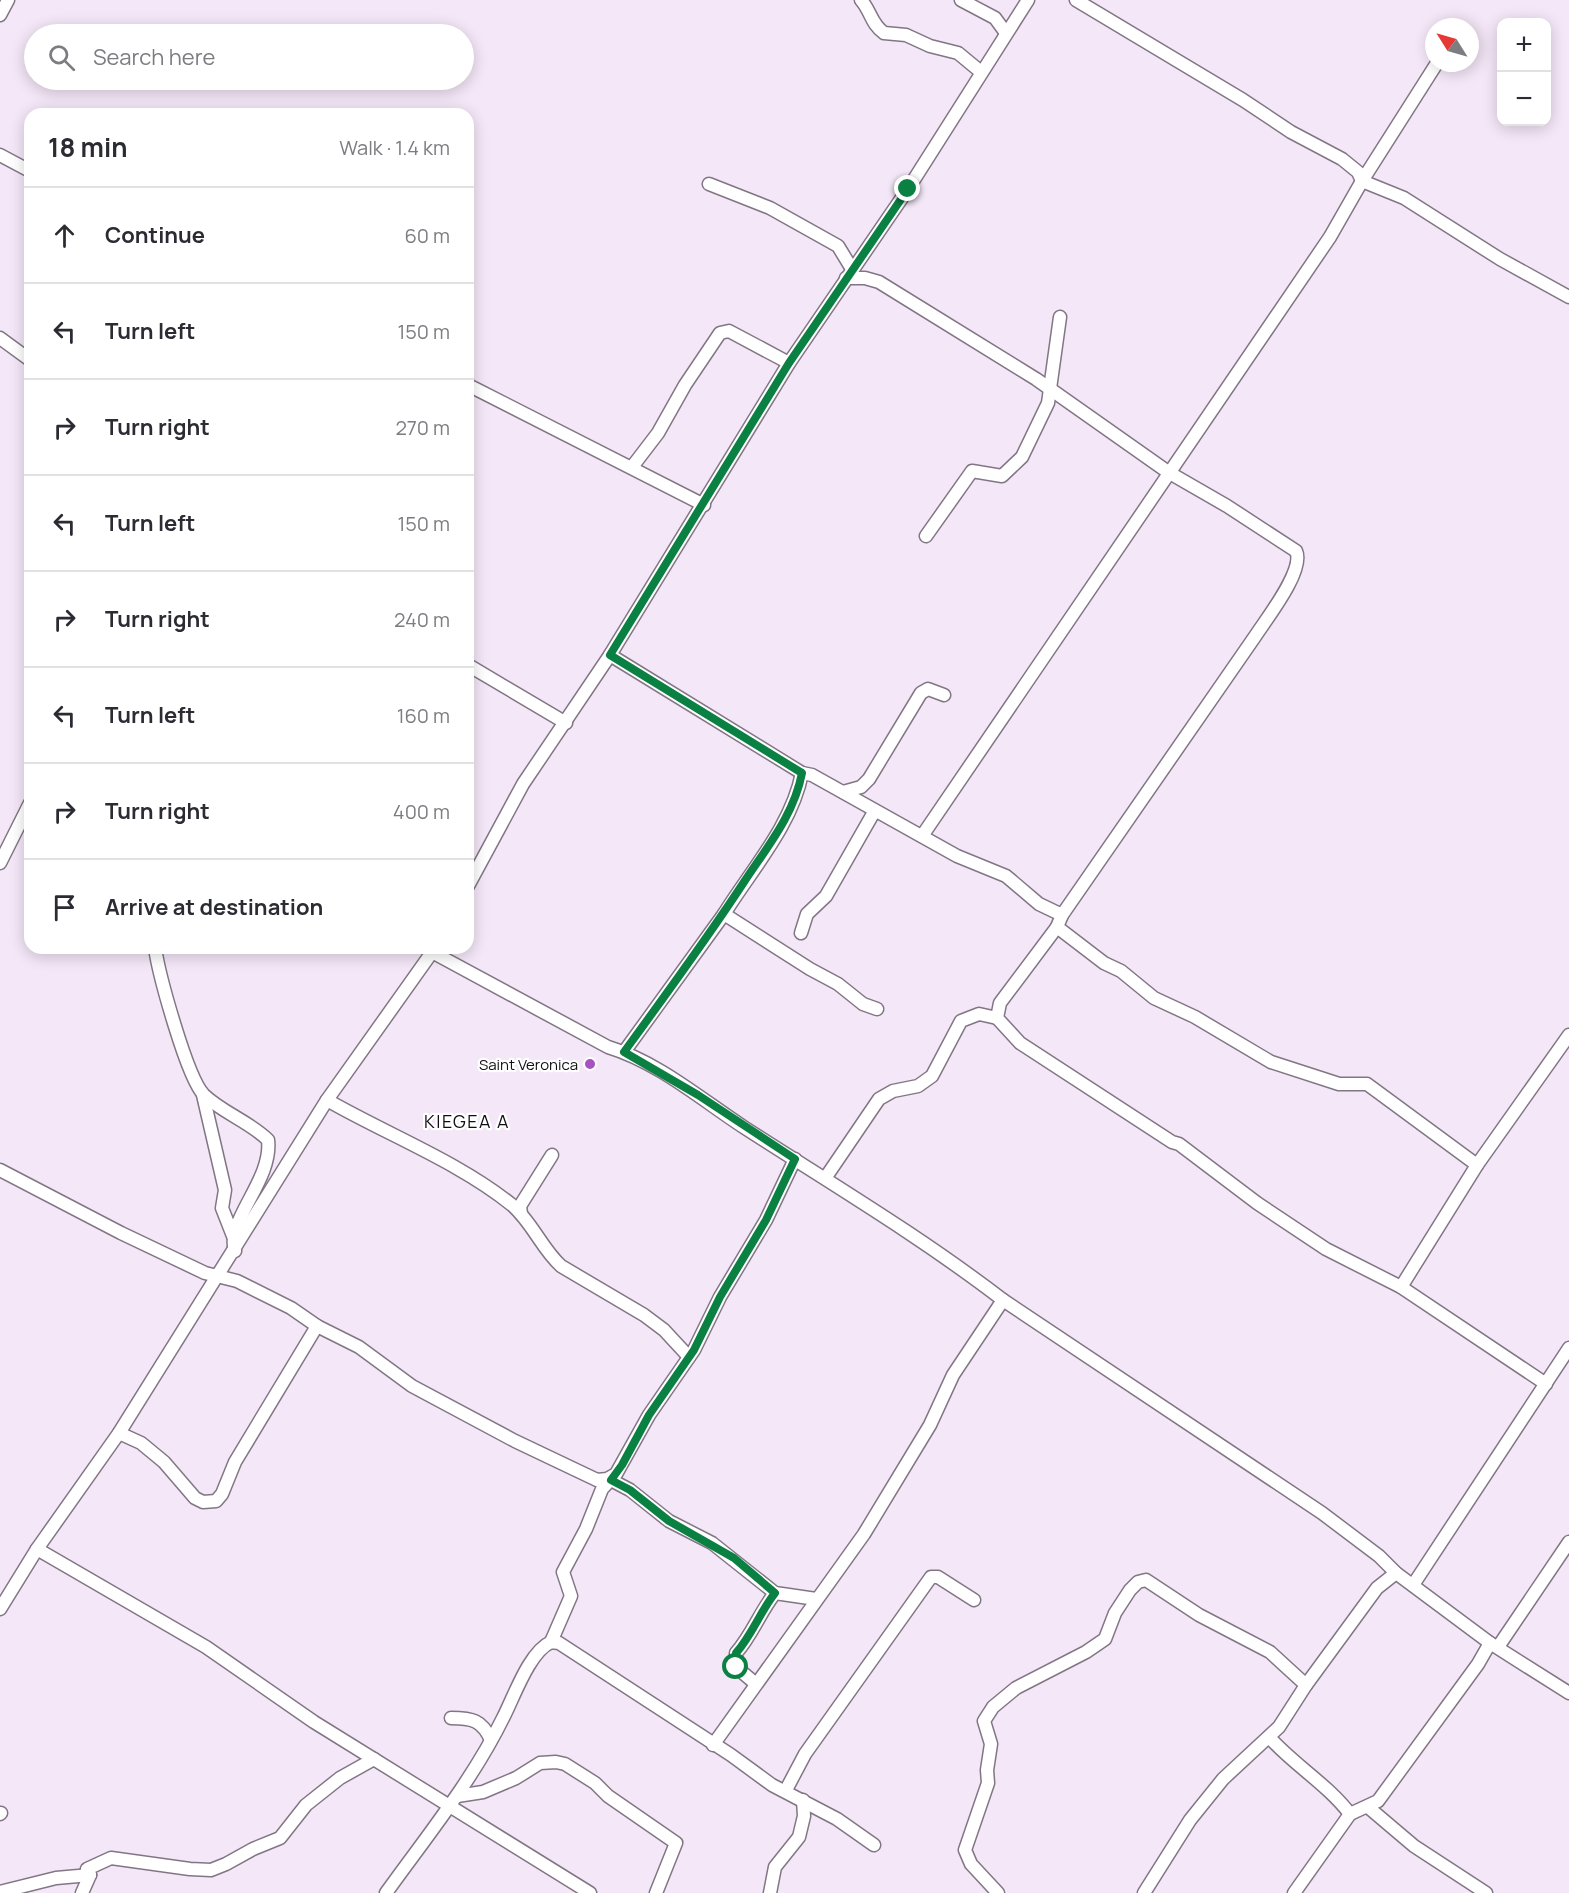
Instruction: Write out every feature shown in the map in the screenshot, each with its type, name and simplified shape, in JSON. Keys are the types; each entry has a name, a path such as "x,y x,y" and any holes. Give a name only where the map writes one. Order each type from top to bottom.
{"street":[{"path":"0,15 8,0"},
{"path":"861,0 867,7 872,21 884,33 906,35 930,46 958,52 981,72"},
{"path":"962,0 995,18 1006,33"},
{"path":"474,875 523,784 610,655 789,363 908,189 1028,0"},
{"path":"1076,0 1243,100 1291,132 1341,159 1358,172 1362,181 1404,198 1500,259 1569,297"},
{"path":"922,836 1330,237 1362,181 1431,72"},
{"path":"0,155 24,168"},
{"path":"709,184 770,208 838,246 849,274"},
{"path":"849,274 879,282 1050,389 1168,472 1227,506 1296,551 1298,565 1256,635 1062,915 1057,927 1006,993 996,1018"},
{"path":"926,536 972,471 1002,476 1023,457 1048,403 1060,317"},
{"path":"632,467 658,433 685,385 720,333 729,331 789,363"},
{"path":"0,338 24,356"},
{"path":"474,388 704,505"},
{"path":"610,655 802,773 813,775 874,812 957,856 1006,876 1039,904 1062,915"},
{"path":"474,669 566,723"},
{"path":"843,792 861,787 869,779 921,693 928,689 944,695"},
{"path":"624,1052 724,914 798,795 802,773"},
{"path":"801,933 807,914 826,896 874,812"},
{"path":"0,863 24,815"},
{"path":"724,914 810,969 828,977 863,1004 878,1009"},
{"path":"1057,927 1104,963 1121,971 1154,998 1195,1017 1271,1062 1339,1084 1367,1084 1477,1165"},
{"path":"157,954 177,1032 203,1095 225,1190 222,1208 233,1236 235,1251"},
{"path":"0,1609 38,1549 119,1433 235,1251 327,1100 431,954"},
{"path":"441,954 608,1047 624,1052 698,1095 826,1177 963,1270 1003,1300 1340,1526 1379,1556 1396,1573 1494,1645 1569,1693"},
{"path":"826,1177 879,1099 892,1091 918,1086 932,1076 961,1021 979,1014 996,1018 1020,1043 1132,1118 1172,1143 1179,1144 1267,1210 1326,1249 1401,1287 1546,1383"},
{"path":"1401,1287 1477,1165 1569,1035"},
{"path":"203,1095 259,1131 268,1140 268,1165 233,1236"},
{"path":"327,1100 461,1172 512,1206 556,1261 644,1315 664,1330 689,1357"},
{"path":"520,1214 520,1206 552,1155"},
{"path":"387,1893 457,1796 491,1740 528,1666 551,1642 571,1596 563,1572 586,1529 602,1489 614,1477 649,1415 689,1357 720,1297 766,1220 795,1159"},
{"path":"0,1170 121,1233 218,1277 237,1281 282,1303 317,1326 359,1347 412,1386 515,1441 597,1480 614,1477"},
{"path":"713,1745 864,1533 930,1425 953,1375 1003,1300"},
{"path":"119,1433 141,1443 164,1462 199,1501 210,1503 216,1501 226,1485 235,1462 317,1326"},
{"path":"1413,1585 1569,1348"},
{"path":"614,1477 669,1521 734,1558 775,1593 816,1599"},
{"path":"1294,1893 1350,1814 1378,1801 1569,1542"},
{"path":"38,1549 206,1647 314,1722 590,1893"},
{"path":"1144,1893 1190,1820 1223,1779 1279,1727 1306,1685 1377,1588 1396,1573"},
{"path":"786,1790 806,1754 931,1577 938,1577 974,1600"},
{"path":"998,1893 970,1864 965,1850 988,1783 987,1770 992,1754 984,1721 988,1713 1016,1688 1105,1639 1115,1613 1138,1582 1146,1580 1199,1615 1270,1652 1306,1685"},
{"path":"756,1683 736,1667 736,1653 751,1634 762,1610 775,1593"},
{"path":"551,1642 559,1642 772,1785 786,1790 849,1826 874,1845"},
{"path":"451,1718 475,1721 485,1726 491,1740"},
{"path":"1269,1737 1293,1761 1335,1795 1350,1814"},
{"path":"90,1875 87,1869 111,1858 190,1869 211,1870 226,1864 253,1849 280,1838 306,1805 340,1778 374,1759"},
{"path":"457,1796 483,1792 516,1778 540,1762 564,1764 595,1783 608,1796 676,1843 656,1893"},
{"path":"771,1893 775,1867 799,1837 804,1815 803,1800"},
{"path":"1368,1807 1414,1846 1486,1893"},
{"path":"0,1892 56,1878 90,1875"},
{"path":"82,1893 90,1875"}],"place":[{"name":"Saint Veronica","path":"590,1064"}],"district":[{"name":"KIEGEA A","path":"467,1121"}],"route":[{"path":"736,1667 734,1660 736,1653 751,1634 762,1610 775,1593 734,1558 669,1521 630,1490 611,1480 622,1465 649,1415 694,1350 720,1297 766,1220 795,1159 698,1095 624,1052 724,914 772,841 798,795 802,773 772,752 610,655 716,486 789,363 908,189"}]}
